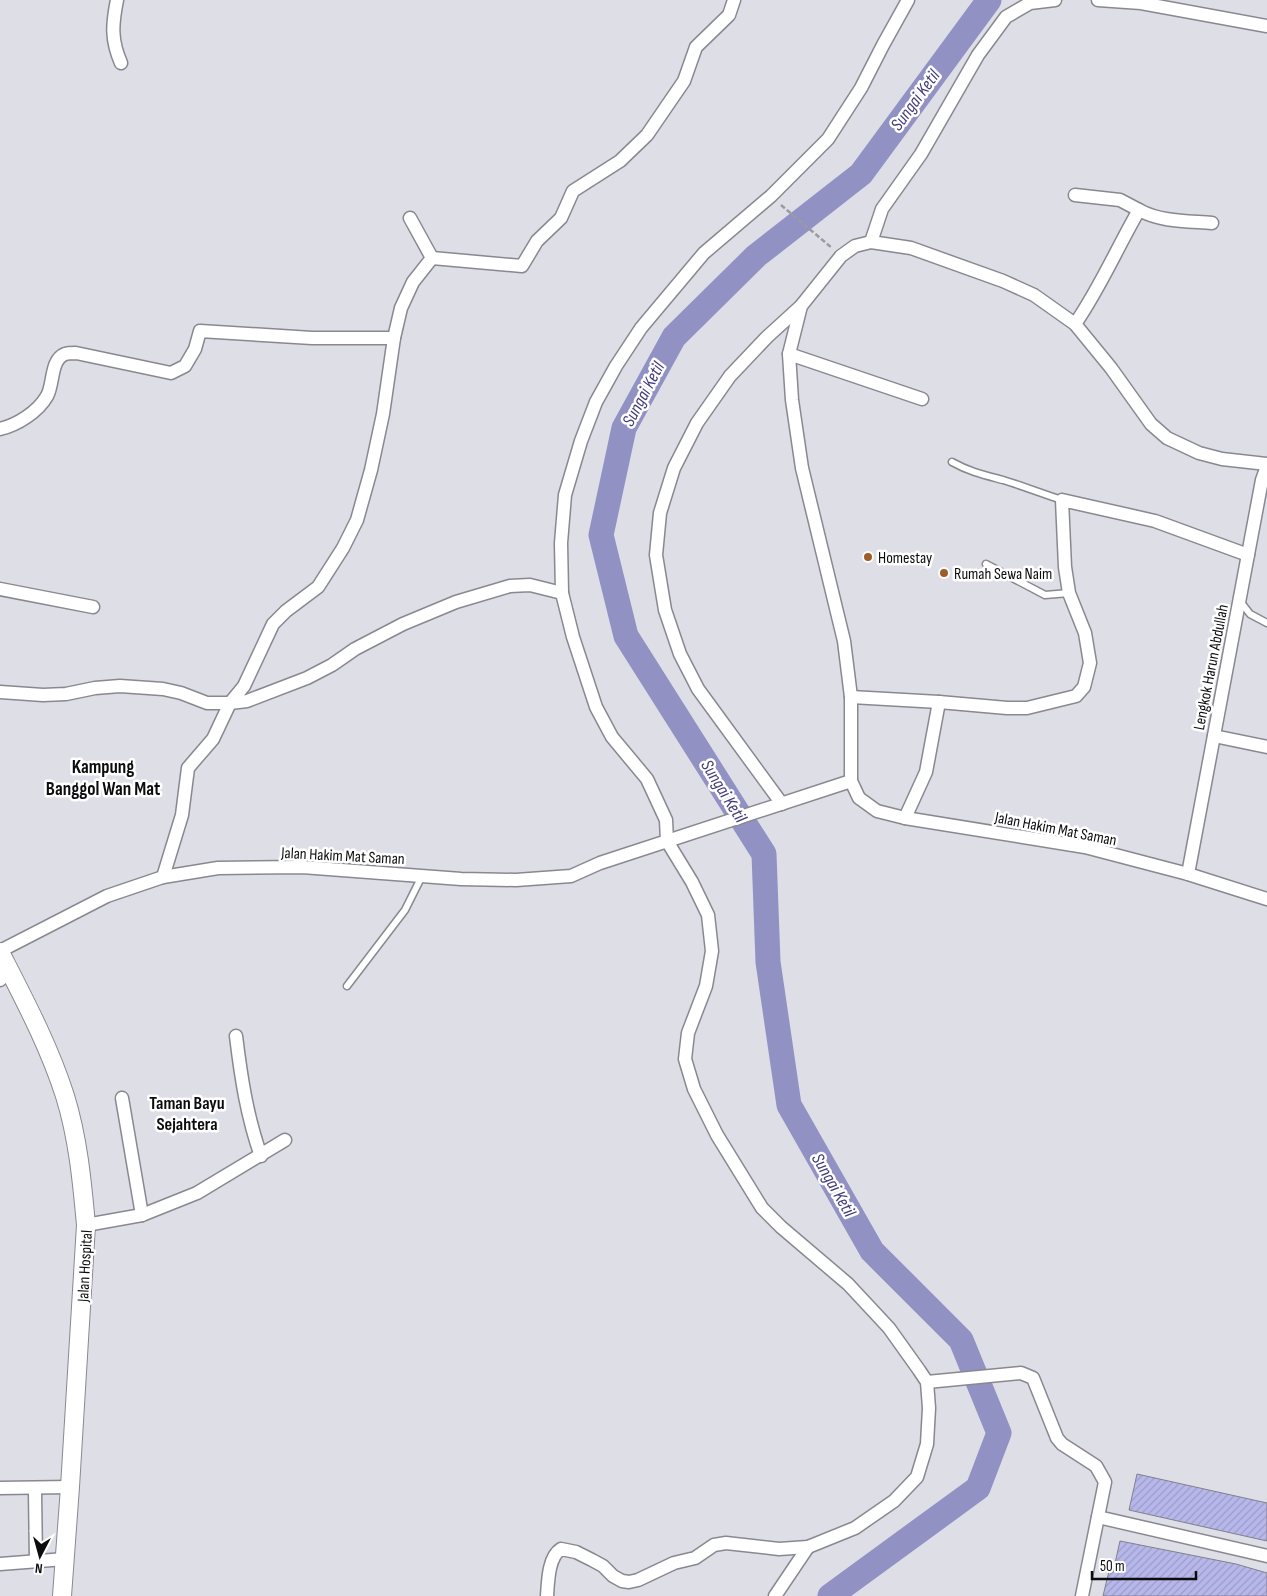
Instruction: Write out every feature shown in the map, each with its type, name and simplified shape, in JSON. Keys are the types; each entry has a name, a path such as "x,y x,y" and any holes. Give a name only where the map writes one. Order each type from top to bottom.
{"main road":[{"name":"Jalan Hospital","path":"0,952 5,976 40,1032 65,1096 77,1145 86,1225 62,1596"}],"street":[{"path":"117,0 113,32 114,48 122,63"},
{"path":"432,258 522,266 537,241 562,218 573,191 620,161 647,135 684,82 696,47 729,15 734,0"},
{"path":"547,1596 553,1558 561,1549 576,1552 602,1566 622,1582 629,1582 638,1580 674,1563 695,1558 714,1545 726,1543 779,1549 808,1546 855,1528 894,1501 917,1477 927,1444 929,1408 927,1382 889,1328 848,1284 781,1227 762,1208 717,1135 694,1089 686,1059 688,1033 706,986 712,951 708,915 692,882 667,842 666,820 647,780 612,736 596,707 573,637 562,594 561,543 565,495 581,441 596,402 616,366 641,328 704,254 771,196 828,139 862,88 883,44 908,0"},
{"path":"871,242 882,209 922,154 978,55 1006,16 1030,3 1054,0"},
{"path":"1098,0 1141,3 1267,26"},
{"path":"1075,195 1120,200 1152,217 1212,223"},
{"path":"1075,324 1100,284 1139,210"},
{"path":"410,218 432,258"},
{"path":"782,804 698,689 680,654 665,610 656,556 660,513 674,468 696,423 730,376 767,337 801,306 841,256 855,246 871,242 911,248 1003,280 1034,295 1075,324 1111,368 1152,424 1168,438 1182,446 1207,455 1267,465"},
{"path":"163,877 182,815 188,768 213,739 230,703 244,686 273,624 286,611 318,587 343,548 357,520 383,414 394,338 401,308 413,282 432,258"},
{"path":"801,306 790,354 792,400 802,468 844,641 851,697 851,781"},
{"path":"0,430 21,421 33,412 47,396 56,361 64,354 76,353 171,373 185,366 195,349 200,331 312,338 394,338"},
{"path":"790,354 922,399"},
{"name":"Lengkok Harun Abdullah","path":"1188,874 1262,480 1267,465"},
{"path":"851,697 1027,708 1076,696 1084,686 1090,664 1085,633 1069,593 1065,567 1062,500 1156,521 1248,555"},
{"path":"0,692 44,695 66,694 95,688 144,687 181,693 207,703 230,703 248,700 307,678 332,665 355,649 404,624 456,602 510,586 530,586 562,594"},
{"path":"0,589 94,607"},
{"path":"905,818 926,772 939,702"},
{"path":"1214,736 1267,747"},
{"name":"Jalan Hakim Mat Saman","path":"0,952 106,896 163,877 218,868 259,867 302,867 422,876 516,880 571,876 600,863 851,781 859,798 877,811 905,818 1085,847 1188,874 1267,898"},
{"path":"236,1036 243,1091 253,1133 261,1156"},
{"path":"122,1098 142,1215"},
{"path":"86,1225 142,1215 197,1193 285,1140"},
{"path":"927,1382 1022,1373 1034,1378 1057,1438 1062,1444 1096,1466 1105,1482 1082,1596"},
{"path":"0,1488 70,1487"},
{"path":"34,1492 36,1561"},
{"path":"1098,1517 1267,1556"},
{"path":"775,1596 808,1546"},
{"path":"0,1564 65,1558"}],"lane":[{"path":"952,462 982,476 1002,480 1062,500"},
{"path":"986,564 1045,594 1069,593"},
{"path":"1240,600 1250,614 1267,623"},
{"path":"347,986 405,910 422,876"}],"path":[{"path":"782,206 835,251"}],"building":[{"path":"1137,1474 1267,1503 1267,1541 1129,1510"},
{"path":"1120,1541 1236,1564 1267,1573 1267,1596 1103,1596 1109,1571 1113,1572"}],"waterway":[{"name":"Sungai Ketil","path":"830,1596 978,1488 999,1433 961,1340 872,1251 789,1105 768,962 764,854 626,636 601,535 624,428 674,337 756,256 861,174 989,0"}],"place":[{"name":"Homestay","path":"868,557"},
{"name":"Rumah Sewa Naim","path":"944,573"}],"district":[{"name":"Kampung Banggol Wan Mat","path":"103,777"},
{"name":"Taman Bayu Sejahtera","path":"187,1113"}]}
